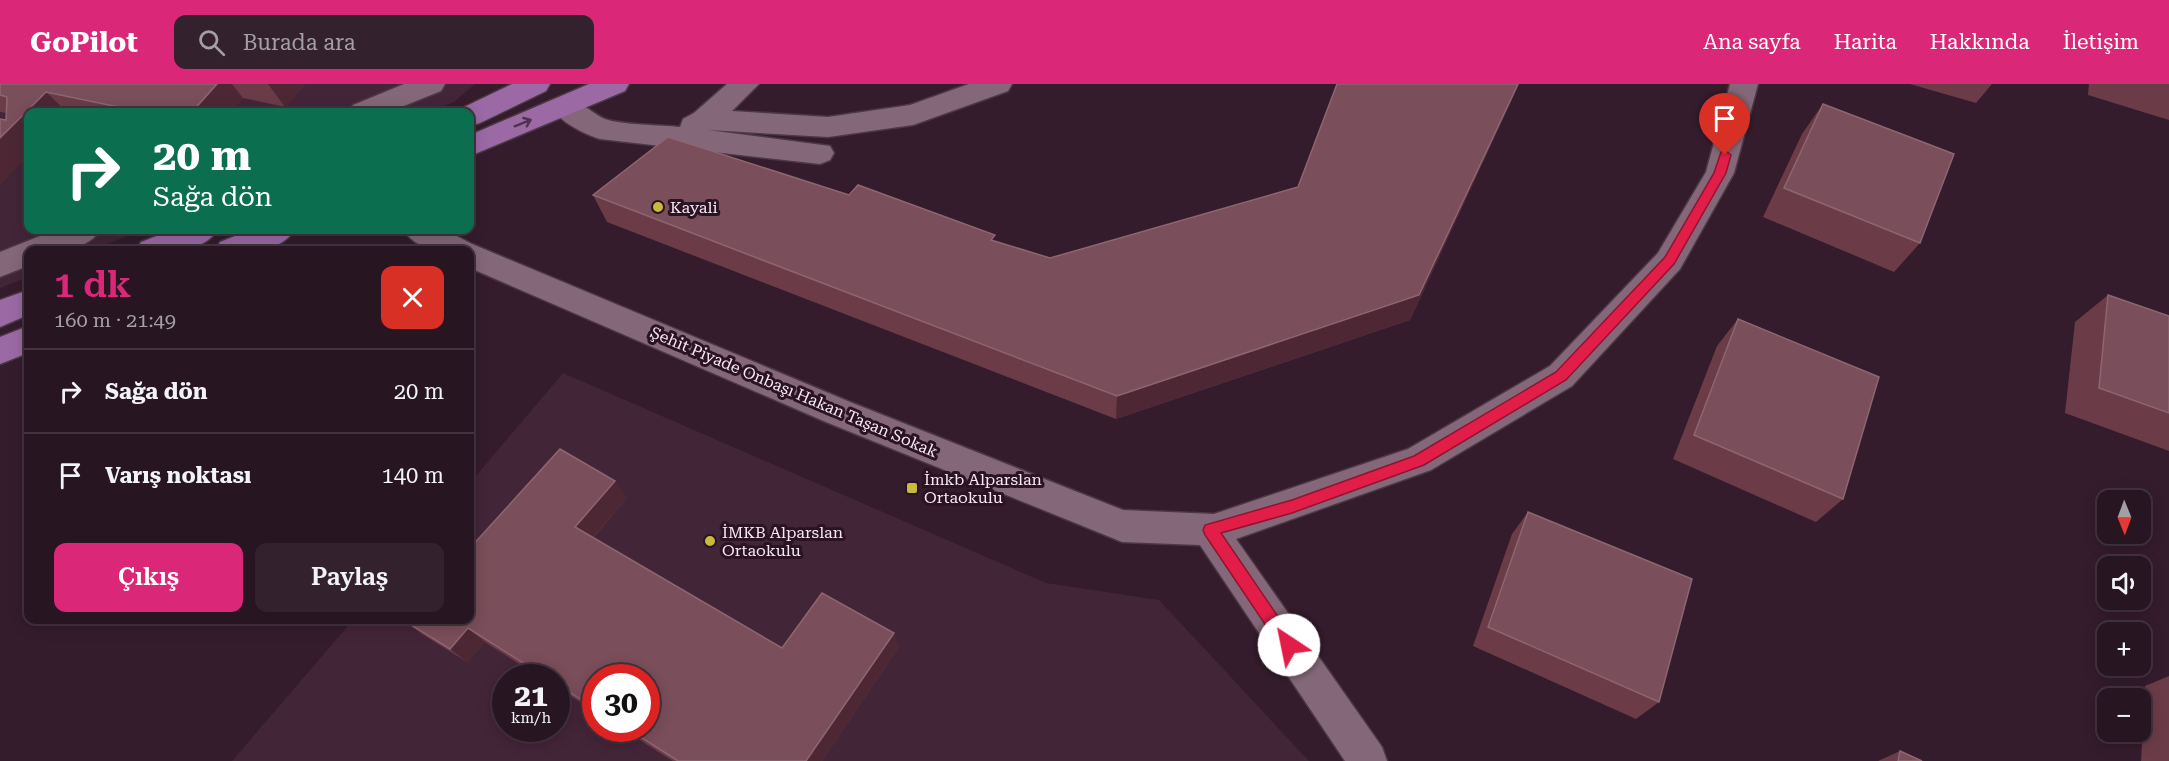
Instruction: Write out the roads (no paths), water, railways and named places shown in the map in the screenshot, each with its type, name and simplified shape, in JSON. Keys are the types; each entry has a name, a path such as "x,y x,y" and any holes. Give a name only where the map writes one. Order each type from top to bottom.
{"main road":[{"path":"474,114 536,84"},
{"path":"474,144 615,84"},
{"path":"162,246 192,234"},
{"path":"241,246 269,234"},
{"path":"0,314 24,304"},
{"path":"0,351 24,341"}],"street":[{"path":"373,108 431,84"},
{"path":"673,137 704,120 745,84"},
{"path":"704,120 828,127 913,115 998,84"},
{"name":"Şehit Piyade Onbaşı Hakan Taşan Sokak","path":"474,257 838,412 1122,526 1210,530 1292,506 1419,460 1561,376 1669,261 1720,173 1744,84"},
{"path":"565,106 600,129 820,153"},
{"path":"44,246 75,234"},
{"path":"427,234 452,246"},
{"path":"0,265 24,255"},
{"path":"1210,530 1368,761"}],"place":[{"name":"Kayali","path":"658,207"},
{"name":"İmkb Alparslan Ortaokulu","path":"912,488"},
{"name":"İMKB Alparslan Ortaokulu","path":"710,541"}]}
